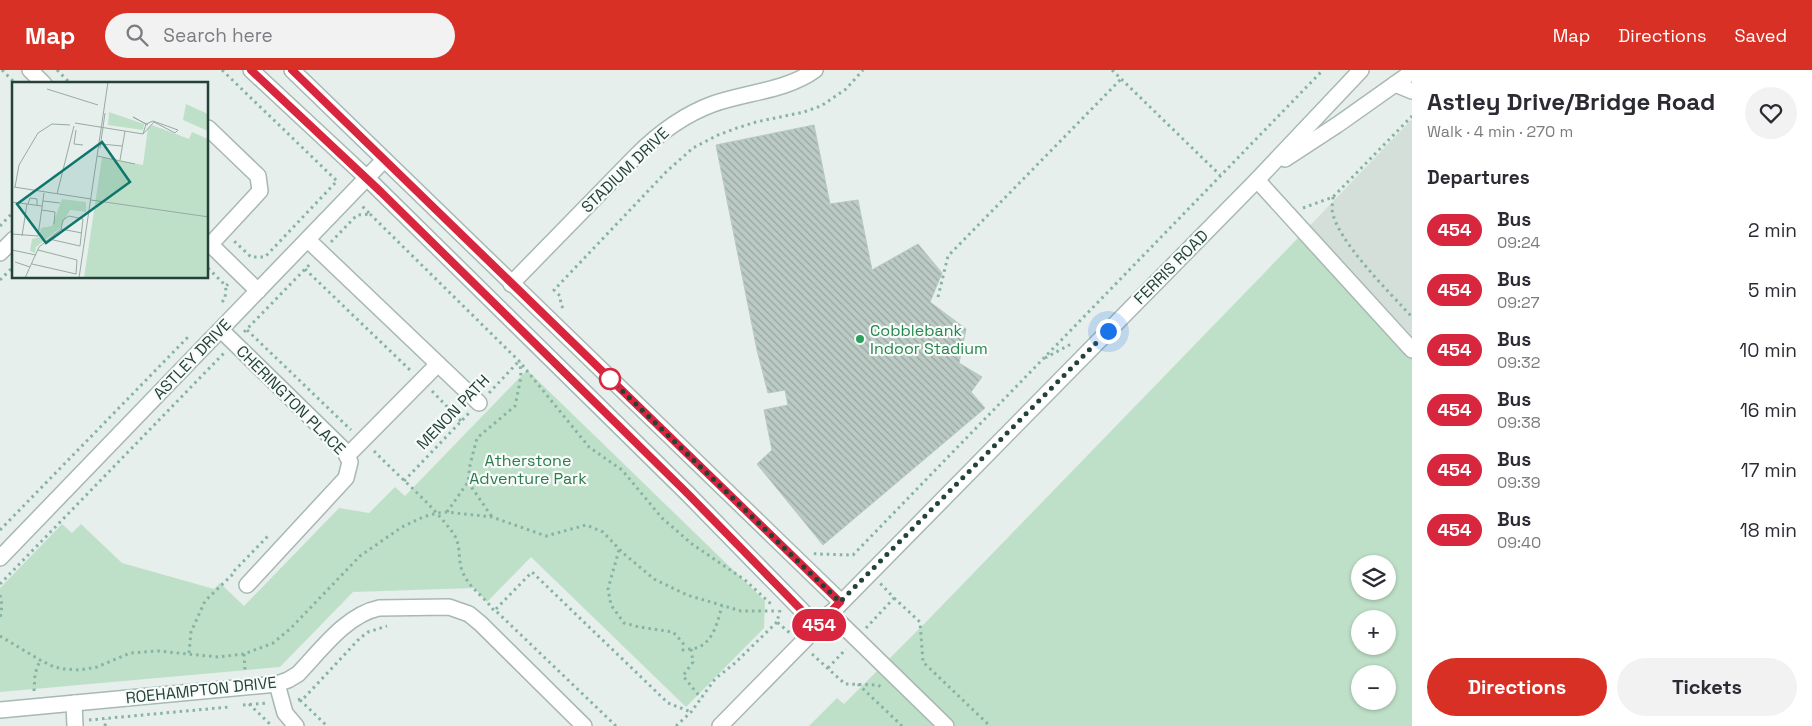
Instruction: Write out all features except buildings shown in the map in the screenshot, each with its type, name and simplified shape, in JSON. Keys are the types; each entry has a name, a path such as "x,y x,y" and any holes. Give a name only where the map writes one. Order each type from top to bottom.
{"street":[{"path":"30,70 42,82"},
{"path":"252,70 366,178 688,494 817,626"},
{"path":"292,70 840,602"},
{"name":"STADIUM DRIVE","path":"511,284 636,155 670,126 714,104 796,81 816,70"},
{"name":"FERRIS ROAD","path":"720,726 1261,176 1361,70"},
{"name":"FERRIS ROAD","path":"1261,176 1412,72"},
{"path":"1395,84 1412,91"},
{"path":"209,129 258,176 260,191 209,244 258,292"},
{"name":"ASTLEY DRIVE","path":"0,558 384,160"},
{"path":"1261,176 1288,213 1412,350"},
{"path":"308,240 479,403"},
{"path":"0,253 12,241"},
{"name":"CHERINGTON PLACE","path":"221,330 344,450 350,462 346,478 247,585"},
{"path":"347,456 438,364"},
{"name":"ROEHAMPTON DRIVE","path":"0,710 277,684 298,674 346,623 369,610 379,608 449,607 469,614 481,624 584,726"},
{"path":"830,613 946,726"},
{"path":"277,684 285,713 296,726"},
{"path":"74,702 75,726"}],"path":[{"path":"2,70 14,82"},
{"path":"57,70 69,82"},
{"path":"566,313 561,305 560,296 554,290 667,171 693,148 718,135 743,126 804,112 821,106 846,88 863,70"},
{"path":"1112,70 1220,175"},
{"path":"853,555 1322,70"},
{"path":"938,297 948,256 1121,79"},
{"path":"1288,213 1333,197 1412,116"},
{"path":"1333,197 1332,210 1337,224 1355,254 1412,317"},
{"path":"0,226 12,214"},
{"path":"0,636 47,663 64,669 79,670 97,667 130,654 158,651 218,657 244,654 273,643 290,629 360,556 402,527 436,513 447,512 492,518 546,536 586,524 603,532 619,549 654,579 688,595 741,611 778,611 745,580 692,544 662,518 622,470 589,447 520,361 370,214"},
{"path":"0,280 12,268"},
{"path":"305,270 461,421"},
{"path":"218,306 225,299 226,286"},
{"path":"247,330 436,513 458,539 460,561 466,578 477,593 616,726"},
{"path":"0,530 191,334"},
{"path":"447,512 468,482 477,438 515,406 521,377 520,361"},
{"name":"MENON PATH","path":"404,481 520,361"},
{"path":"468,482 492,518"},
{"path":"189,653 191,632 205,600 274,529"},
{"path":"619,549 608,589 611,605 624,623 674,632 683,643 684,650 691,649 700,647 710,637 722,606"},
{"path":"816,554 853,555 920,622 923,662 990,726"},
{"path":"234,571 247,585"},
{"path":"481,624 532,572 668,704 691,712"},
{"path":"0,595 2,605 0,620"},
{"path":"828,668 894,598"},
{"path":"676,726 691,712 715,678 735,663 777,622"},
{"path":"691,649 692,662 683,676 700,698"},
{"path":"858,684 902,726"},
{"path":"864,684 878,685 885,692"},
{"path":"300,700 326,726"},
{"path":"106,719 106,726"}],"shaded area":[{"path":"1412,119 1412,358 1300,236"}],"green space":[{"path":"1300,236 1412,358 1412,726 809,726 837,698 844,704 927,621"},
{"name":"Atherstone Adventure Park","path":"527,370 765,601 764,628 686,707 531,557 487,602 474,588 353,592 280,667 0,692 0,588 62,524 72,533 81,524 122,563 214,589 220,583 244,606 339,508 369,513 395,487 405,496"}],"bus line":[{"name":"454","path":"251,70 381,192 688,494 817,626 840,602 292,70"}],"place":[{"name":"Cobblebank Indoor Stadium","path":"860,339"}],"route":[{"path":"610,379 840,602 1108,331"}]}
